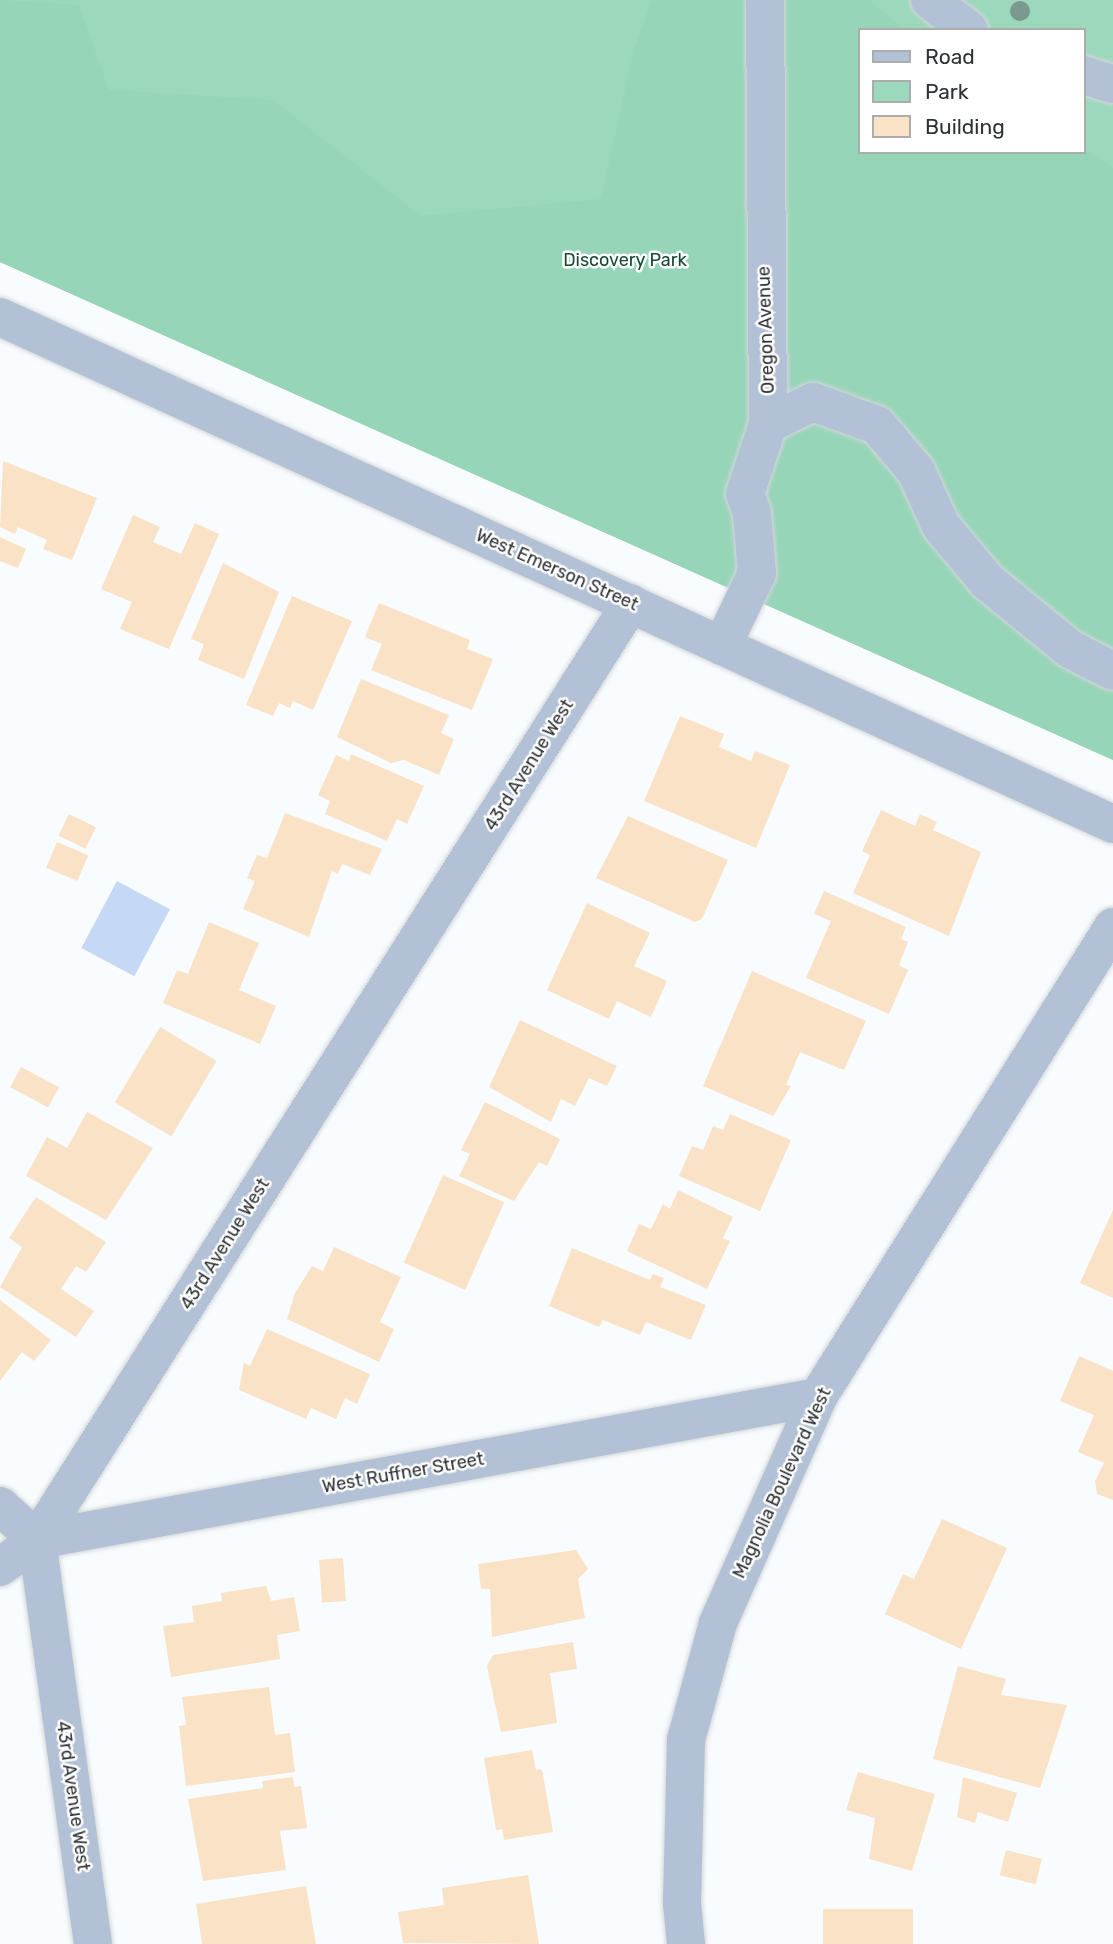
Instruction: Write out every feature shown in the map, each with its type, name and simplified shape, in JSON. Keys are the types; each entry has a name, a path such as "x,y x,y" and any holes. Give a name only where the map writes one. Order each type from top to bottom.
{"street":[{"name":"Oregon Avenue","path":"722,646 757,573 752,513 745,494 768,424 765,0"},
{"path":"930,0 966,28"},
{"path":"1085,76 1113,84"},
{"name":"West Emerson Street","path":"0,317 1113,824"},
{"path":"768,424 813,402 877,425 916,471 941,526 988,582 1070,649 1113,671"},
{"name":"43rd Avenue West","path":"93,1944 37,1540 631,603"},
{"name":"Magnolia Boulevard West","path":"686,1944 682,1903 687,1740 718,1623 818,1397 1113,927"},
{"name":"West Ruffner Street","path":"37,1540 818,1397"},
{"path":"0,1506 37,1540 0,1567"}],"green space":[{"name":"Discovery Park","path":"0,0 1113,0 1113,760 0,262"},
{"name":"Discovery Park","path":"0,0 79,5 109,90 273,100 421,216 601,199 634,50 652,0 869,0 903,28 858,28 858,154 1085,154 1085,149 1113,168 1113,760 0,262"}],"water":[{"path":"117,881 170,909 134,976 81,948"}],"building":[{"path":"3,461 97,498 72,560 43,549 47,540 18,527 15,534 0,527"},
{"path":"133,515 160,527 153,542 181,554 195,523 219,534 169,649 120,629 132,602 101,589"},
{"path":"0,537 26,549 18,568 0,561"},
{"path":"223,563 279,592 244,679 198,660 204,644 191,639"},
{"path":"292,596 352,621 313,710 293,701 290,708 279,703 273,716 246,705"},
{"path":"379,603 470,640 467,649 493,659 472,710 371,670 382,644 365,637"},
{"path":"361,679 449,715 441,733 454,739 439,775 404,760 391,763 337,737"},
{"path":"680,716 724,734 719,747 751,761 755,751 790,765 756,848 644,801"},
{"path":"351,754 424,786 407,824 397,819 387,841 325,814 330,801 318,795 336,755 349,761"},
{"path":"881,810 915,826 920,814 937,822 933,830 981,852 949,936 853,893 870,855 862,851"},
{"path":"285,813 382,849 370,875 342,864 338,874 332,871 309,937 243,909 255,881 247,878 257,855 267,858"},
{"path":"69,814 96,827 85,849 58,836"},
{"path":"628,816 728,860 702,919 695,922 596,878"},
{"path":"57,842 88,855 77,881 46,868"},
{"path":"824,891 906,927 901,939 908,942 899,965 908,970 889,1014 806,978 831,921 814,914"},
{"path":"587,903 650,933 634,966 667,981 651,1017 617,1001 609,1019 547,990"},
{"path":"209,922 259,943 239,990 276,1006 260,1044 163,1003 177,970 188,974"},
{"path":"752,971 866,1021 844,1070 800,1052 786,1085 791,1086 773,1116 703,1086"},
{"path":"520,1020 617,1066 607,1086 589,1078 575,1106 561,1099 551,1122 489,1087"},
{"path":"160,1027 217,1061 171,1136 115,1102"},
{"path":"21,1067 59,1087 48,1107 10,1087"},
{"path":"485,1102 560,1139 547,1166 539,1162 514,1201 459,1176 470,1154 461,1150"},
{"path":"87,1112 153,1148 106,1220 26,1176 47,1137 67,1148"},
{"path":"730,1114 791,1140 760,1211 679,1176 692,1146 703,1150 713,1126 723,1130"},
{"path":"443,1175 504,1202 465,1290 404,1263"},
{"path":"678,1190 733,1217 723,1238 730,1241 707,1289 627,1251 639,1224 651,1229 663,1204 670,1209"},
{"path":"36,1197 106,1242 86,1272 76,1266 61,1289 94,1311 76,1337 0,1287 22,1247 9,1238"},
{"path":"1113,1210 1113,1298 1080,1283"},
{"path":"334,1247 401,1277 380,1322 394,1329 379,1362 287,1319 295,1293 312,1266 323,1271"},
{"path":"572,1248 650,1280 653,1274 664,1278 660,1287 706,1305 691,1340 646,1322 640,1335 603,1320 599,1327 549,1306"},
{"path":"0,1300 51,1340 34,1361 22,1352 0,1381"},
{"path":"267,1329 370,1374 357,1404 345,1398 336,1419 311,1408 306,1419 239,1390 244,1363 250,1366"},
{"path":"1079,1356 1113,1371 1113,1500 1097,1494 1095,1481 1104,1463 1078,1452 1094,1415 1060,1401"},
{"path":"942,1519 1007,1548 961,1649 885,1614 903,1574 914,1579"},
{"path":"576,1550 588,1569 578,1579 585,1618 492,1637 490,1589 481,1589 478,1564"},
{"path":"343,1558 346,1601 322,1603 319,1560"},
{"path":"266,1586 271,1601 294,1597 300,1631 277,1635 280,1659 171,1677 163,1626 194,1622 192,1606 222,1601 221,1593"},
{"path":"573,1642 577,1669 550,1673 557,1723 501,1732 487,1666 493,1655"},
{"path":"958,1666 1006,1679 1001,1695 1067,1705 1040,1788 933,1759"},
{"path":"269,1687 275,1735 290,1733 295,1772 186,1786 179,1726 186,1725 182,1697"},
{"path":"532,1750 536,1770 542,1769 553,1832 504,1840 502,1829 496,1830 484,1758"},
{"path":"858,1772 935,1794 912,1871 869,1859 875,1818 846,1810"},
{"path":"293,1777 294,1787 301,1786 307,1828 280,1831 286,1870 203,1881 188,1799 263,1788 262,1781"},
{"path":"963,1777 1017,1793 1008,1822 978,1812 975,1823 957,1817"},
{"path":"1006,1850 1042,1859 1036,1884 1000,1875"},
{"path":"528,1875 539,1944 403,1943 398,1912 444,1905 442,1888"},
{"path":"306,1886 316,1944 202,1944 196,1904"},
{"path":"823,1909 913,1909 913,1944 823,1944"}]}
